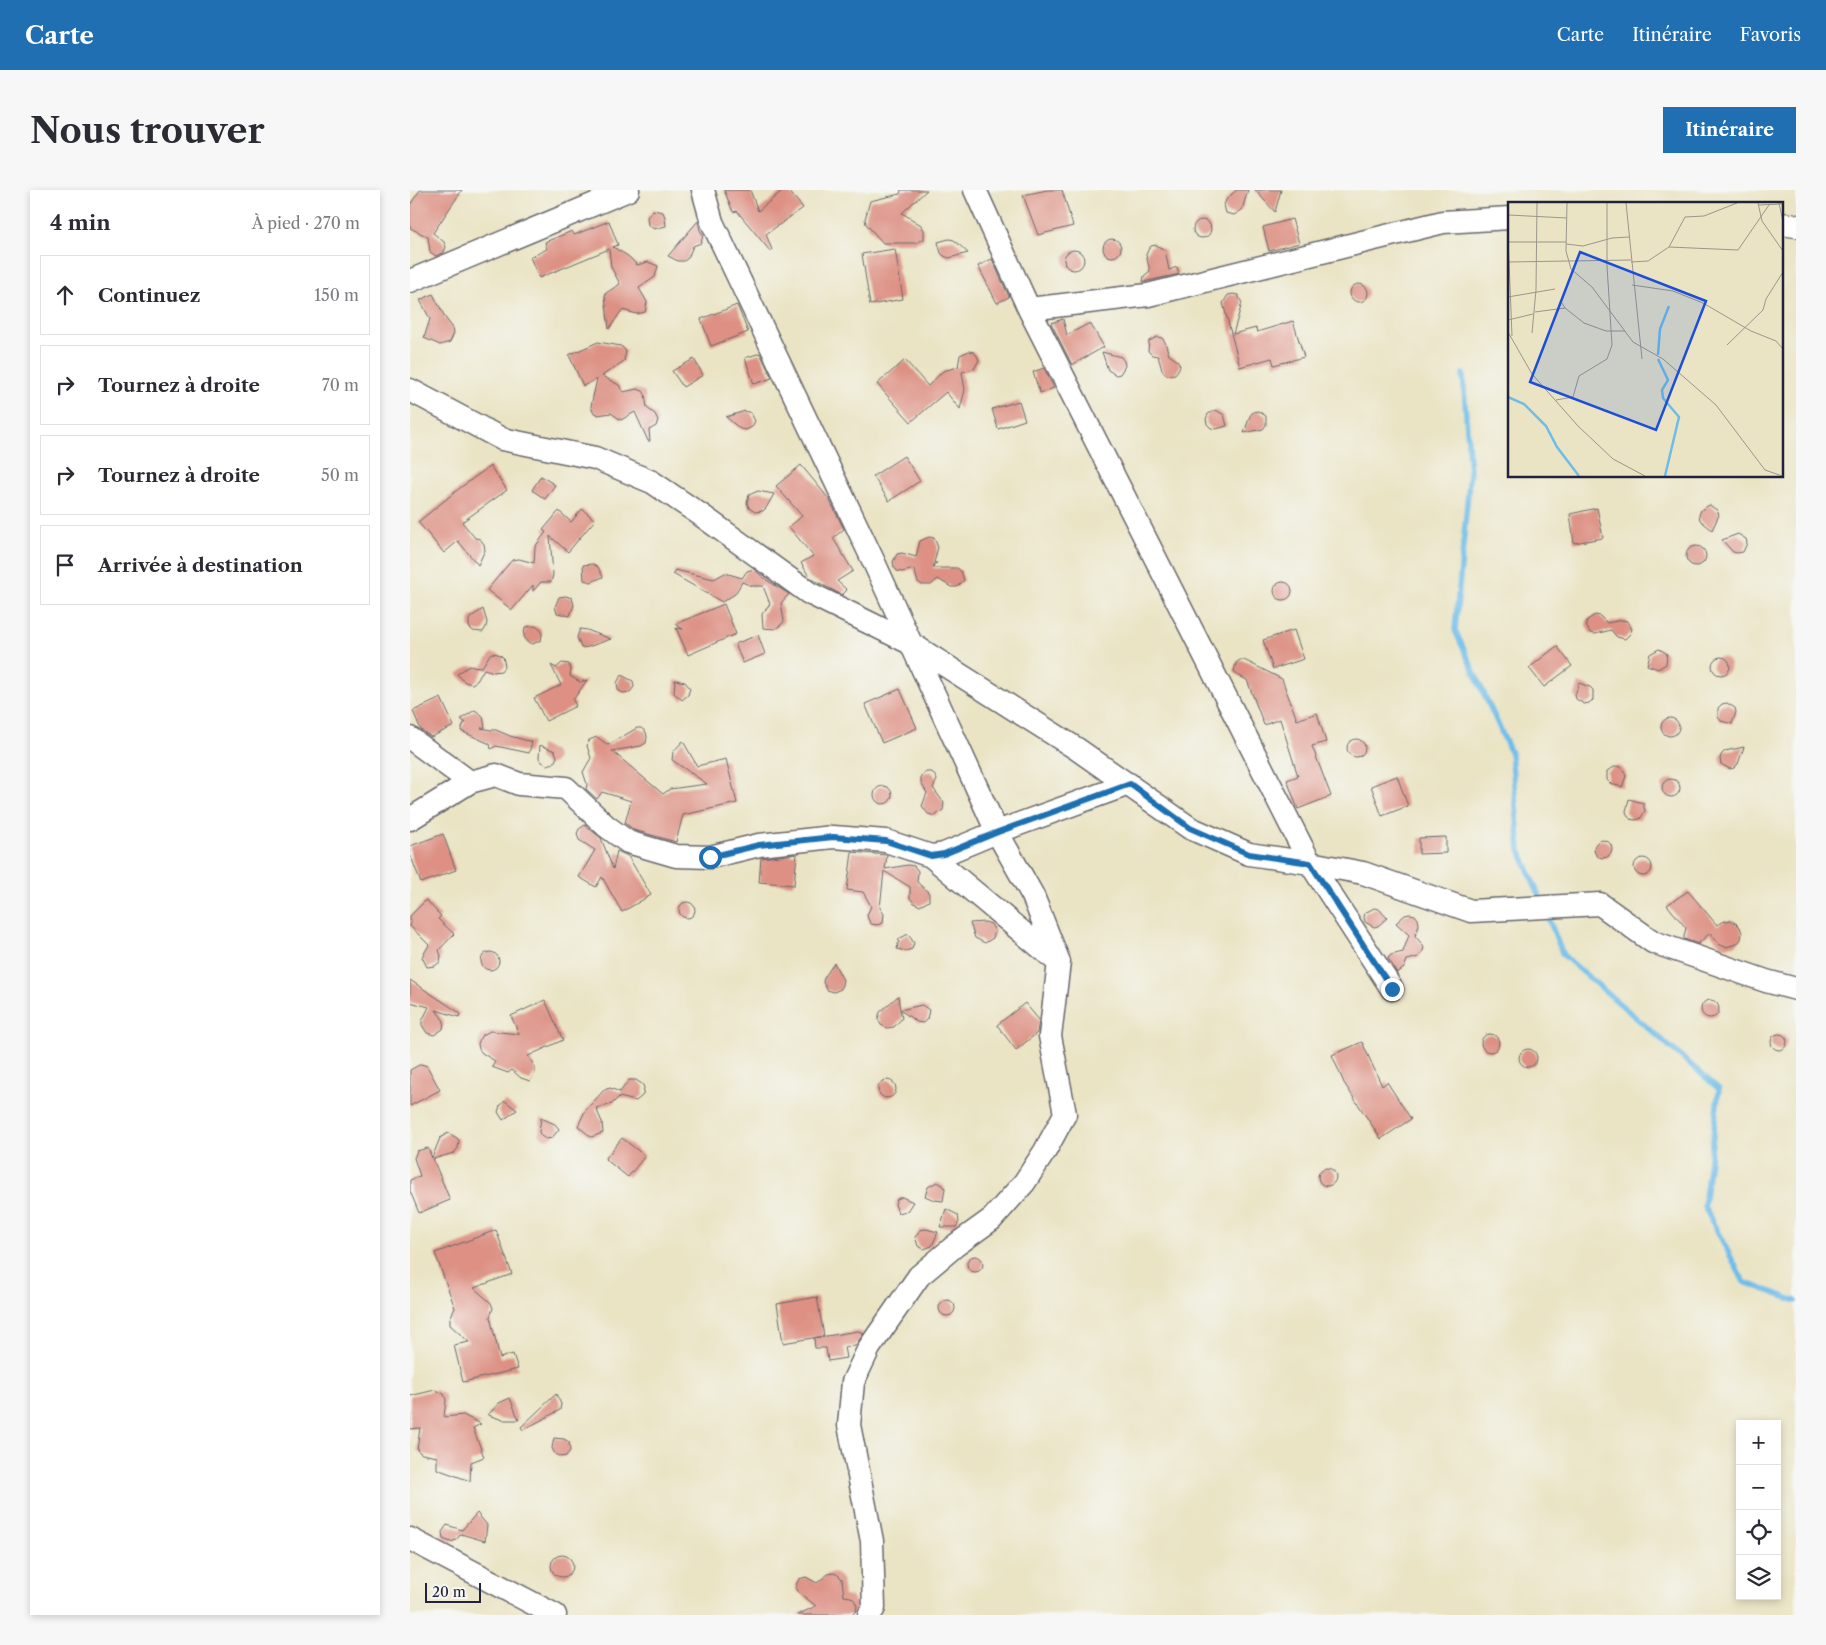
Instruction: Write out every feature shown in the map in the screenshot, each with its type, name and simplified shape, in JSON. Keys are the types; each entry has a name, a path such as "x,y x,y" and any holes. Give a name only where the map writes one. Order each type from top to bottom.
{"street":[{"path":"410,281 628,190"},
{"path":"703,190 712,222 872,558 998,832 1033,896 1059,962 1050,1036 1065,1114 1046,1152 1024,1183 992,1219 956,1245 919,1276 869,1348 853,1382 849,1425 872,1541 874,1608 869,1615"},
{"path":"976,190 1029,309 1310,863 1392,989"},
{"path":"1029,309 1148,295 1443,222 1508,218"},
{"path":"410,390 502,439 595,458 652,482 809,593 910,643 1130,784 1190,828 1249,854 1363,873 1471,911 1600,904 1653,942 1766,981 1796,988"},
{"path":"410,738 470,782"},
{"path":"410,819 470,782 496,775 519,784 566,788 606,826 628,842 676,856 710,857 759,845 833,837 886,841 931,856 1059,962"},
{"path":"931,856 944,854 998,832 1130,784"},
{"path":"410,1539 555,1615"}],"building":[{"path":"420,190 462,190 433,233 444,242 446,247 444,252 436,256 430,252 428,237 410,228 410,205"},
{"path":"724,190 750,190 758,211 783,190 788,190 803,208 766,234 772,250 770,251 737,211 733,212"},
{"path":"901,190 927,190 902,213 921,225 924,230 924,239 916,243 883,243 866,224 865,219 870,201 900,194"},
{"path":"1047,190 1062,190 1073,226 1038,235 1023,195"},
{"path":"1236,190 1248,190 1242,210 1234,215 1226,213 1224,205 1226,200"},
{"path":"1255,190 1281,190 1275,212"},
{"path":"653,210 663,212 666,226 654,229 648,225 647,217"},
{"path":"1292,219 1299,243 1269,251 1263,227"},
{"path":"1198,220 1206,220 1211,225 1209,236 1198,238 1193,233 1193,225"},
{"path":"609,221 618,245 613,247 628,256 637,265 648,262 658,266 655,277 639,288 647,302 645,312 637,314 622,310 609,329 605,296 606,293 620,284 611,267 609,249 539,278 530,257 547,249 545,242 572,231 574,235"},
{"path":"698,221 703,235 701,243 693,246 688,258 684,261 678,261 668,256"},
{"path":"949,239 954,240 968,253 949,258 944,256 941,253 938,242"},
{"path":"1108,239 1116,239 1121,244 1119,255 1108,257 1103,252 1103,244"},
{"path":"1156,245 1165,250 1169,270 1177,267 1179,274 1143,282 1144,276 1150,271 1146,255 1151,246"},
{"path":"895,249 903,299 870,305 862,254"},
{"path":"1074,250 1081,253 1084,260 1081,267 1074,270 1067,267 1064,260 1067,253"},
{"path":"992,259 1009,297 997,303 978,266"},
{"path":"1359,284 1365,287 1368,293 1365,299 1359,302 1353,299 1350,293 1353,287"},
{"path":"433,294 454,333 450,342 440,345 424,338 430,319 420,300"},
{"path":"1228,295 1238,295 1242,303 1233,334 1256,328 1257,332 1293,321 1304,357 1274,365 1272,358 1240,367 1223,303"},
{"path":"737,305 748,332 711,346 701,319"},
{"path":"1063,319 1067,335 1090,323 1104,347 1072,365 1051,323"},
{"path":"1157,337 1162,338 1169,355 1178,361 1180,366 1175,374 1165,374 1158,356 1152,355 1148,351 1149,341"},
{"path":"598,342 621,346 626,351 624,361 602,376 619,385 623,392 637,389 643,391 647,408 655,414 658,420 656,426 649,430 650,441 648,441 635,412 621,420 611,413 598,415 593,412 591,406 597,379 583,386 569,355"},
{"path":"969,351 974,352 979,360 974,369 962,372 965,390 960,409 946,392 911,422 877,384 905,360 928,386 943,371 958,367 960,355"},
{"path":"1102,352 1121,357 1125,366 1120,374 1116,375 1108,370"},
{"path":"760,353 772,378 754,384 745,358"},
{"path":"694,359 703,375 683,387 672,371"},
{"path":"1044,368 1054,388 1040,393 1033,372"},
{"path":"1019,401 1025,420 998,429 992,409"},
{"path":"1216,410 1224,415 1227,426 1216,429 1211,428 1207,424 1208,414"},
{"path":"745,411 751,413 755,421 752,427 746,430 740,429 726,417"},
{"path":"1258,411 1266,416 1266,425 1263,429 1244,433 1250,416 1253,412"},
{"path":"904,456 920,481 889,501 873,476"},
{"path":"801,465 829,499 844,529 833,538 853,571 837,581 847,590 842,595 810,578 801,563 813,556 789,527 802,516 776,486"},
{"path":"490,466 507,490 462,522 475,538 480,539 484,544 485,550 478,565 458,541 444,553 418,522"},
{"path":"541,476 555,485 545,499 532,490"},
{"path":"758,491 774,494 763,511 755,512 749,508 747,502 749,495"},
{"path":"1709,505 1717,510 1719,515 1712,530 1700,520 1699,515 1701,510"},
{"path":"1597,508 1603,538 1574,543 1570,514"},
{"path":"582,509 595,520 568,552 550,536 553,575 551,582 541,582 533,591 533,585 512,610 487,590 512,560 519,559 534,563 535,547 546,532 543,530 559,511 571,522"},
{"path":"1738,534 1746,539 1747,543 1743,552 1737,553 1733,552 1722,540"},
{"path":"929,537 934,538 938,547 934,563 937,563 934,564 933,568 957,568 961,571 964,580 957,587 951,587 938,579 931,585 922,585 918,582 914,569 902,572 897,571 894,567 893,562 897,554 902,553 916,557 920,541"},
{"path":"1696,546 1703,549 1706,556 1703,563 1696,566 1689,563 1686,556 1689,549"},
{"path":"593,564 598,567 603,577 591,582 584,580 583,565"},
{"path":"754,569 765,579 789,594 781,603 784,621 775,629 763,628 762,614 770,604 763,586 752,586 742,582 735,594 722,602 673,574 675,570 714,579 725,573 742,578 747,571"},
{"path":"1279,582 1287,582 1292,587 1290,598 1279,600 1274,595 1274,587"},
{"path":"566,596 572,598 574,605 570,616 557,613 555,607 559,597"},
{"path":"724,604 736,634 688,655 676,628 683,629 675,624"},
{"path":"483,609 487,622 486,627 483,632 473,631 469,627 469,620"},
{"path":"1595,615 1600,616 1607,623 1627,621 1632,629 1630,634 1625,639 1617,637 1611,630 1595,634 1590,633 1586,625 1587,620"},
{"path":"535,626 541,629 542,634 541,640 533,644 527,642 524,636 525,627"},
{"path":"580,629 611,639 581,648 577,637"},
{"path":"1294,630 1304,659 1273,669 1263,640"},
{"path":"758,635 765,654 743,663 735,644"},
{"path":"1557,646 1572,666 1544,687 1529,668"},
{"path":"1659,649 1667,654 1666,664 1658,669 1647,665 1650,654"},
{"path":"491,653 503,657 505,666 501,671 494,672 484,669 477,681 472,684 465,682 457,674 469,666 482,667"},
{"path":"1717,657 1725,657 1730,662 1728,673 1717,675 1712,670 1712,662"},
{"path":"1244,660 1282,679 1297,720 1317,713 1326,742 1312,746 1331,796 1298,809 1287,780 1298,776 1280,719 1264,725 1247,680 1237,675 1234,671 1236,663"},
{"path":"562,663 569,664 570,676 580,682 587,680 573,700 576,706 546,721 534,698 561,685 551,665 556,668"},
{"path":"621,675 633,681 634,687 630,692 623,693 618,690 617,683"},
{"path":"675,680 685,682 690,688 688,695 682,700 674,693"},
{"path":"1579,683 1593,690 1593,700 1589,703 1584,704 1576,699 1575,695"},
{"path":"900,689 917,728 882,743 865,704"},
{"path":"441,698 454,726 431,737 421,730 413,711"},
{"path":"1727,703 1735,708 1736,712 1732,724 1721,721 1718,717 1718,708 1722,704"},
{"path":"475,710 483,716 485,728 481,728 496,730 532,742 529,753 496,746 491,749 490,744 461,731 464,723 466,723 461,719"},
{"path":"1666,718 1674,718 1679,723 1677,734 1666,736 1661,731 1661,723"},
{"path":"637,728 641,728 646,732 646,743 641,746 612,751 663,794 670,789 707,784 672,760 673,752 683,741 697,766 726,759 737,803 683,815 676,842 634,830 625,823 631,801 602,792 597,799 586,789 587,784 583,772 591,758 587,746 589,740 597,737 608,745"},
{"path":"1352,739 1360,739 1365,744 1363,755 1352,757 1347,752 1347,744"},
{"path":"540,745 555,751 557,757 554,763 547,765 542,762 539,758"},
{"path":"1744,747 1738,764 1734,768 1730,769 1721,764 1721,755 1725,751"},
{"path":"1616,766 1621,767 1626,776 1622,787 1611,784 1607,780 1607,771"},
{"path":"926,772 932,772 935,776 937,780 933,788 944,803 943,810 935,816 928,814 922,806 927,793 921,783 921,776"},
{"path":"1397,776 1408,806 1382,816 1371,786"},
{"path":"1667,779 1675,779 1680,784 1678,795 1667,797 1662,792 1662,784"},
{"path":"883,786 889,789 892,795 889,801 883,804 877,801 874,795 877,789"},
{"path":"1629,799 1643,803 1645,811 1640,819 1630,819 1627,815"},
{"path":"585,825 601,838 613,869 617,851 628,856 651,895 622,912 602,877 596,887 579,877 595,850 579,840 577,834 579,829"},
{"path":"443,834 456,870 421,883 410,854 410,846"},
{"path":"1446,837 1446,853 1419,854 1419,838"},
{"path":"1599,840 1607,840 1612,845 1610,856 1599,858 1594,853 1594,845"},
{"path":"852,852 887,855 885,869 908,865 914,866 918,871 917,882 929,893 929,901 920,906 914,903 910,898 910,887 884,871 880,908 884,914 883,923 871,924 867,915 871,906 863,892 847,890"},
{"path":"797,854 794,885 759,882 761,858"},
{"path":"1639,858 1647,858 1652,863 1650,874 1639,876 1634,871 1634,863"},
{"path":"1688,891 1717,925 1731,920 1740,927 1741,939 1737,944 1726,947 1720,945 1710,933 1698,944 1684,939 1686,928 1667,905"},
{"path":"426,900 441,916 438,919 454,934 439,950 440,962 435,966 427,967 422,957 429,945 410,926 410,916"},
{"path":"687,902 695,910 687,918 679,910"},
{"path":"1374,908 1379,909 1387,918 1374,927 1365,922 1364,917 1365,913"},
{"path":"1405,915 1415,915 1418,919 1419,924 1415,936 1424,948 1419,957 1407,960 1404,968 1397,973 1388,958 1391,955 1403,952 1409,935 1396,923"},
{"path":"985,922 991,924 995,931 993,938 985,943 975,938 970,923"},
{"path":"908,934 914,943 912,949 906,951 897,949 899,939"},
{"path":"490,952 496,955 499,961 496,967 490,970 484,967 481,961 484,955"},
{"path":"834,963 843,980 841,989 834,992 827,990 823,982"},
{"path":"410,980 460,1013 459,1017 436,1010 444,1021 443,1029 434,1035 427,1033 422,1025 422,1021 429,1007 410,1002"},
{"path":"898,996 902,1018 894,1027 887,1028 881,1025 878,1019 880,1012"},
{"path":"545,1000 563,1040 528,1056 535,1067 535,1073 530,1081 521,1078 512,1070 508,1073 492,1067 495,1061 479,1049 478,1044 481,1036 490,1031 519,1034 511,1016"},
{"path":"1706,1000 1714,1000 1719,1005 1717,1016 1706,1018 1701,1013 1701,1005"},
{"path":"1025,1003 1039,1020 1037,1033 1016,1050 997,1025"},
{"path":"922,1005 929,1010 927,1019 923,1023 917,1022 900,1010"},
{"path":"1486,1034 1494,1034 1499,1039 1497,1050 1486,1052 1481,1047 1481,1039"},
{"path":"1779,1034 1785,1036 1787,1042 1785,1048 1779,1050 1773,1048 1771,1042 1773,1036"},
{"path":"1362,1042 1382,1086 1387,1082 1411,1119 1381,1139 1344,1083 1332,1055"},
{"path":"1524,1049 1532,1049 1537,1054 1535,1065 1524,1067 1519,1062 1519,1054"},
{"path":"421,1064 427,1066 440,1090 410,1106 410,1070"},
{"path":"629,1080 636,1080 642,1084 644,1087 643,1095 636,1101 619,1097 612,1104 596,1108 602,1122 603,1133 591,1137 578,1126 585,1111 604,1090 610,1088 620,1092"},
{"path":"887,1080 893,1083 896,1089 893,1095 887,1098 881,1095 878,1089 881,1083"},
{"path":"505,1101 517,1110 503,1120 498,1112 500,1106"},
{"path":"541,1118 555,1124 559,1129 552,1138 546,1139 541,1136 539,1132"},
{"path":"448,1133 459,1141 458,1148 454,1153 433,1159 450,1200 419,1213 410,1191 410,1180 420,1176 414,1158 417,1151 428,1148 432,1158 440,1138"},
{"path":"622,1138 645,1156 628,1177 605,1159"},
{"path":"1323,1168 1331,1168 1336,1173 1334,1184 1323,1186 1318,1181 1318,1173"},
{"path":"937,1182 945,1188 943,1201 925,1196 928,1187"},
{"path":"902,1197 913,1202 907,1211 898,1213 895,1204 897,1199"},
{"path":"946,1209 958,1215 959,1222 956,1227 940,1227"},
{"path":"926,1229 938,1232 932,1246 924,1249 918,1246 915,1237 920,1230"},
{"path":"496,1230 512,1274 474,1288 491,1303 493,1308 490,1317 500,1358 513,1354 518,1369 463,1382 454,1345 469,1342 450,1325 450,1318 455,1308 435,1253"},
{"path":"975,1256 981,1258 983,1264 981,1270 975,1272 969,1270 967,1264 969,1258"},
{"path":"817,1297 824,1336 783,1343 777,1304"},
{"path":"947,1300 953,1302 955,1308 953,1314 947,1316 941,1314 939,1308 941,1302"},
{"path":"858,1331 864,1333 855,1346 844,1347 846,1358 828,1361 826,1348 815,1348 814,1338"},
{"path":"435,1390 444,1394 446,1400 444,1417 463,1415 481,1424 473,1428 484,1457 471,1462 470,1481 437,1469 437,1457 422,1454 417,1450 420,1428 410,1429 410,1396"},
{"path":"556,1394 561,1404 560,1410 523,1430 521,1427"},
{"path":"510,1398 519,1420 503,1420 488,1415 499,1403"},
{"path":"554,1438 564,1439 569,1442 570,1451 566,1456 561,1457 555,1454 552,1448"},
{"path":"477,1513 487,1525 485,1541 461,1534 456,1540 451,1542 443,1539 442,1532 447,1525 462,1530"},
{"path":"562,1555 570,1558 573,1566 570,1574 562,1577 554,1574 551,1566 554,1558"},
{"path":"834,1573 842,1579 844,1596 851,1597 855,1601 856,1611 852,1615 797,1615 816,1606 796,1590 799,1579 806,1577 817,1583 828,1574"}],"waterway":[{"path":"1463,374 1470,472 1455,630 1511,753 1520,850 1541,901"},
{"path":"1546,912 1563,955 1719,1089 1704,1206 1744,1282 1796,1301"}],"route":[{"path":"710,857 759,845 833,837 886,841 931,856 944,854 998,832 1130,784 1190,828 1249,854 1310,863 1392,989"}]}
